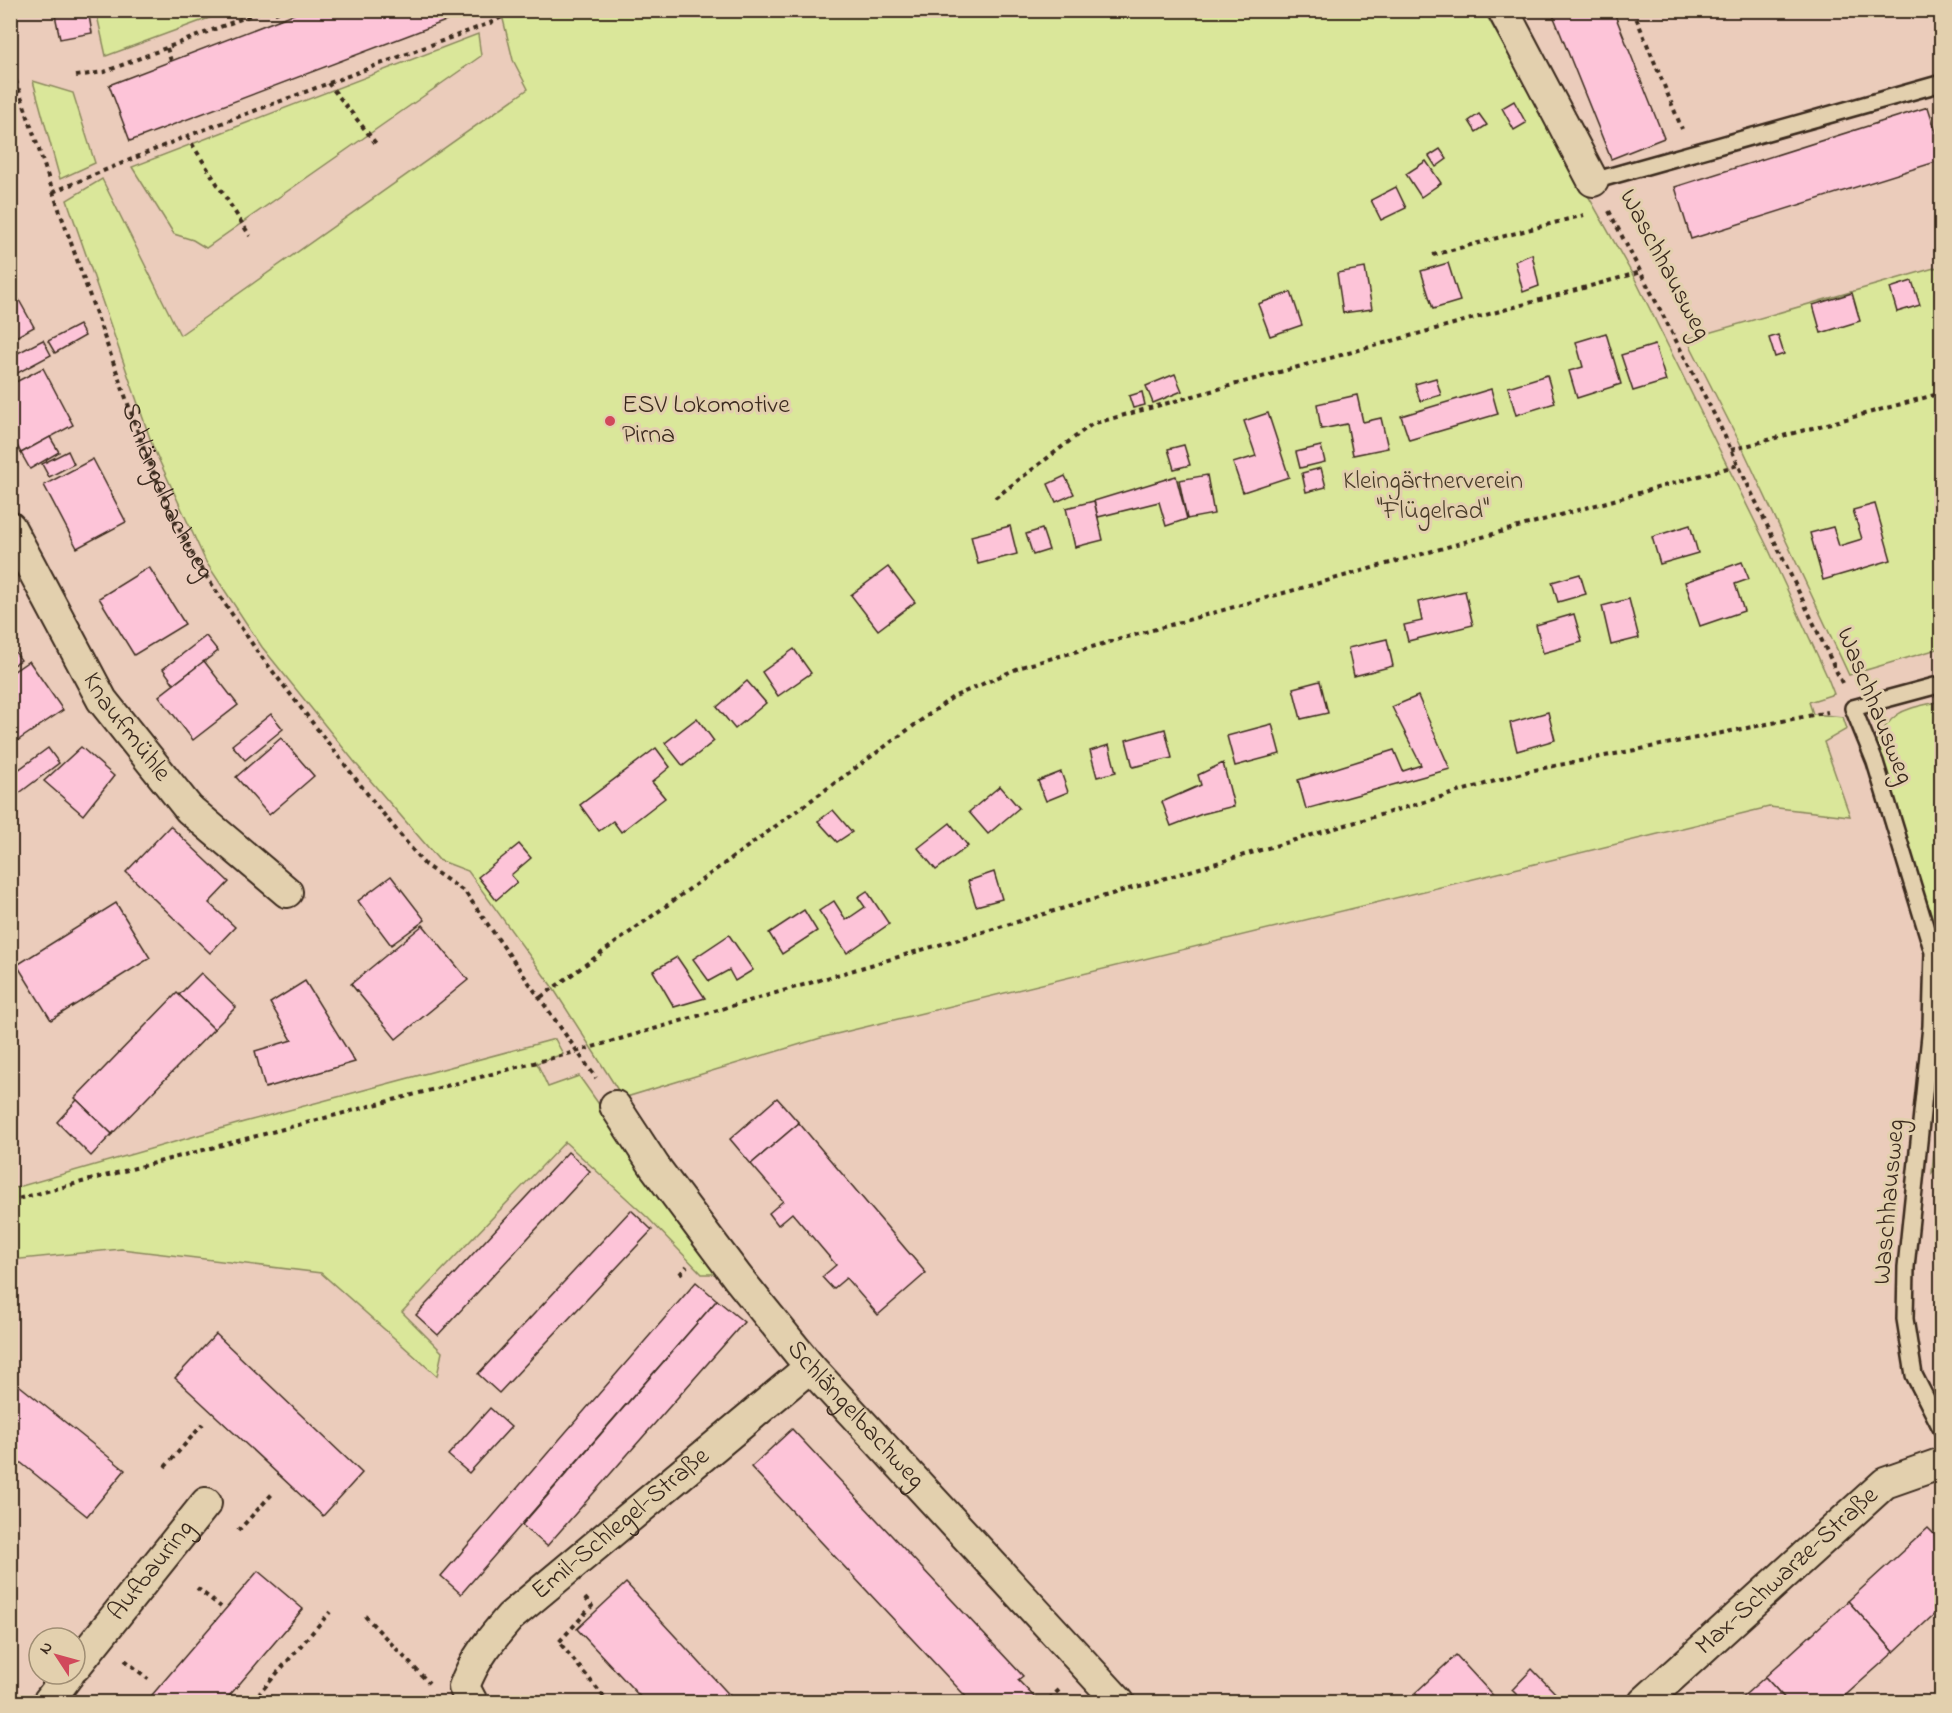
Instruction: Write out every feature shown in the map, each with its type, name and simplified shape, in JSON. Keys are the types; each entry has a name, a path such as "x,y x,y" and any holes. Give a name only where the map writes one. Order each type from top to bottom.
{"street":[{"path":"1503,10 1593,181"},
{"name":"Knaufmühle","path":"10,527 102,700 189,809 287,892"},
{"name":"Schlängelbachweg","path":"615,1106 656,1167 738,1278 810,1367 1119,1702"},
{"name":"Emil-Schlegel-Straße","path":"472,1702 464,1687 470,1668 488,1642 510,1617 810,1367"},
{"name":"Max-Schwarze-Straße","path":"1644,1702 1885,1483 1941,1463"},
{"name":"Aufbauring","path":"87,1652 206,1503"},
{"path":"48,1702 60,1686"}],"lane":[{"path":"1593,181 1941,83"},
{"path":"1853,708 1941,684"},
{"name":"Waschhausweg","path":"1853,708 1875,762 1933,952 1931,1026 1906,1267 1905,1319 1914,1375 1941,1430"}],"path":[{"path":"76,76 104,72 264,10"},
{"path":"276,10 279,20"},
{"path":"53,192 188,136 490,23 516,10"},
{"path":"1633,10 1692,153"},
{"path":"167,48 171,61"},
{"name":"Schlängelbachweg","path":"10,63 145,452 173,518 198,564 257,651 425,865 465,892 579,1051 615,1106"},
{"path":"328,83 378,146"},
{"path":"188,136 250,236"},
{"name":"Waschhausweg","path":"1593,181 1731,450 1853,708"},
{"path":"1433,255 1586,214"},
{"path":"995,498 1092,424 1641,272"},
{"path":"1731,450 1941,393"},
{"path":"541,997 953,697 990,678 1021,667 1738,465"},
{"path":"10,1201 579,1051 1529,771 1853,708"},
{"path":"165,1467 202,1424"},
{"path":"237,1531 273,1493"},
{"path":"563,1573 592,1606 559,1642 608,1702"},
{"path":"196,1588 221,1607"},
{"path":"252,1702 330,1612"},
{"path":"365,1616 435,1691"},
{"path":"125,1660 148,1679"}],"green space":[{"path":"96,10 228,11 106,56"},
{"name":"Kleingärtnerverein \"Flügelrad\"","path":"501,11 1484,11 1635,279 1767,546 1827,676 1834,694 1809,702 1813,714 1843,717 1847,729 1824,742 1850,816 1769,807 824,1037 623,1098 553,988 468,871 439,860 357,765 262,647 206,562 153,447 67,200 102,179 180,335 528,89 513,60"},
{"path":"478,34 481,56 206,248 193,240 174,234 132,167"},
{"path":"33,81 73,93 95,163 60,179"},
{"path":"1941,266 1941,648 1849,675 1742,447 1687,339"},
{"path":"1941,701 1941,944 1875,745 1887,724 1894,717 1909,709"},
{"path":"555,1039 563,1054 537,1063 548,1087 579,1076 719,1274 702,1274 648,1218 565,1142 402,1312 442,1352 437,1376 321,1273 121,1249 11,1260 11,1189 244,1122"},
{"path":"1941,1073 1941,1164 1932,1173"}],"building":[{"path":"54,10 88,10 92,33 60,39"},
{"path":"304,10 472,11 130,141 109,85"},
{"path":"1551,10 1613,10 1664,138 1611,159"},
{"path":"1514,101 1526,123 1514,130 1502,108"},
{"path":"1928,107 1942,151 1942,160 1691,239 1675,187"},
{"path":"1479,114 1487,125 1476,132 1469,121"},
{"path":"1440,149 1447,159 1436,167 1429,156"},
{"path":"1426,161 1441,183 1421,197 1406,174"},
{"path":"1396,187 1406,208 1381,220 1371,200"},
{"path":"1532,254 1539,286 1523,292 1515,261"},
{"path":"1448,263 1460,301 1433,309 1421,271"},
{"path":"1365,268 1372,309 1343,313 1337,273"},
{"path":"1912,281 1920,305 1897,312 1890,288"},
{"path":"10,284 34,327 10,340"},
{"path":"1291,292 1302,325 1270,336 1258,304"},
{"path":"1852,293 1860,321 1821,333 1813,305"},
{"path":"79,325 85,336 55,353 48,341"},
{"path":"1606,333 1621,384 1577,398 1569,371 1583,367 1576,342"},
{"path":"1778,335 1784,354 1775,357 1769,338"},
{"path":"43,340 51,355 10,377 10,357"},
{"path":"1655,345 1666,381 1633,391 1621,355"},
{"path":"43,368 73,425 21,453 10,432 10,385"},
{"path":"1175,374 1182,391 1153,403 1146,386"},
{"path":"1547,375 1555,403 1516,415 1508,387"},
{"path":"1436,378 1441,395 1420,401 1415,384"},
{"path":"1491,389 1498,414 1409,440 1401,416"},
{"path":"1142,392 1145,405 1133,408 1129,396"},
{"path":"1357,395 1363,422 1381,418 1388,448 1353,455 1347,424 1321,429 1317,404"},
{"path":"1268,413 1289,477 1243,492 1233,463 1256,456 1244,421"},
{"path":"50,437 59,452 30,469 21,453"},
{"path":"1184,445 1190,465 1174,469 1168,449"},
{"path":"1321,446 1325,462 1300,468 1296,452"},
{"path":"68,451 74,464 49,477 42,464"},
{"path":"93,459 126,522 77,548 44,485"},
{"path":"1321,468 1326,487 1306,492 1302,473"},
{"path":"1207,475 1214,514 1187,519 1179,480"},
{"path":"1065,476 1074,494 1056,502 1048,484"},
{"path":"1176,476 1187,519 1166,526 1159,502 1098,517 1094,501"},
{"path":"1094,501 1103,540 1075,547 1066,508"},
{"path":"1875,504 1891,560 1823,580 1810,533 1833,527 1839,546 1862,539 1853,510"},
{"path":"1690,525 1698,553 1660,564 1652,537"},
{"path":"1010,526 1017,554 978,564 971,536"},
{"path":"1042,529 1049,550 1033,555 1026,534"},
{"path":"1742,562 1749,579 1735,584 1744,611 1700,626 1685,582"},
{"path":"149,567 185,624 134,655 99,598"},
{"path":"888,567 915,602 878,630 851,595"},
{"path":"1580,574 1586,594 1558,602 1552,582"},
{"path":"1465,591 1473,625 1408,641 1404,625 1422,621 1418,602"},
{"path":"1629,599 1639,638 1611,645 1602,606"},
{"path":"1574,614 1582,642 1543,653 1536,625"},
{"path":"206,636 218,651 174,684 163,669"},
{"path":"1387,639 1393,666 1354,676 1348,648"},
{"path":"10,645 21,660 10,667"},
{"path":"794,649 811,673 778,696 762,672"},
{"path":"29,661 63,710 17,741 10,730 10,674"},
{"path":"204,661 238,705 193,740 159,696"},
{"path":"747,681 766,703 735,729 717,707"},
{"path":"1320,681 1328,713 1301,719 1293,688"},
{"path":"1418,696 1450,769 1306,809 1298,780 1394,750 1403,771 1421,765 1392,707"},
{"path":"1548,712 1555,740 1517,751 1510,723"},
{"path":"271,714 283,729 245,760 232,745"},
{"path":"697,718 714,741 683,766 665,743"},
{"path":"1272,724 1280,754 1235,766 1227,736"},
{"path":"1165,729 1172,758 1133,767 1126,740"},
{"path":"281,738 314,776 269,815 236,777"},
{"path":"1109,745 1116,772 1097,777 1090,751"},
{"path":"81,747 114,776 83,815 44,781"},
{"path":"48,748 59,763 18,794 10,783 10,776"},
{"path":"656,748 670,767 652,782 665,798 621,832 613,821 599,831 580,805"},
{"path":"1223,763 1234,806 1202,814 1171,826 1162,802 1201,785 1198,775"},
{"path":"1061,772 1068,792 1046,801 1038,781"},
{"path":"1000,786 1019,808 988,834 969,812"},
{"path":"833,810 852,832 837,842 818,821"},
{"path":"950,823 968,846 936,870 918,848"},
{"path":"170,826 229,882 209,903 235,927 210,953 126,872"},
{"path":"519,844 531,858 511,875 517,882 496,900 478,877"},
{"path":"994,872 1002,899 976,906 968,881"},
{"path":"391,876 425,920 391,945 358,901"},
{"path":"867,891 889,924 847,953 819,911 834,901 846,920 865,907 858,897"},
{"path":"116,903 150,958 51,1020 17,965"},
{"path":"804,910 817,931 782,954 769,933"},
{"path":"423,925 468,980 396,1039 351,984"},
{"path":"729,935 753,970 735,981 729,970 709,981 693,959"},
{"path":"677,957 705,998 674,1007 653,971"},
{"path":"201,973 236,1007 214,1029 179,995"},
{"path":"305,981 355,1062 265,1088 255,1051 292,1040 270,1003"},
{"path":"177,993 214,1029 112,1134 75,1098"},
{"path":"777,1098 799,1123 751,1164 730,1139"},
{"path":"77,1100 112,1134 91,1156 57,1122"},
{"path":"799,1123 926,1273 878,1315 846,1278 833,1289 822,1277 836,1265 792,1213 778,1225 769,1213 783,1201 751,1164"},
{"path":"568,1152 590,1171 438,1335 416,1315"},
{"path":"631,1210 652,1230 499,1393 478,1374"},
{"path":"696,1282 717,1300 461,1594 441,1576"},
{"path":"717,1300 744,1322 547,1546 522,1525"},
{"path":"216,1334 362,1473 323,1516 175,1378"},
{"path":"10,1378 125,1470 87,1516 10,1454"},
{"path":"490,1408 511,1427 469,1473 448,1455"},
{"path":"792,1429 1023,1676 1018,1680 1039,1702 971,1702 751,1467"},
{"path":"1928,1528 1942,1542 1942,1607 1894,1652 1848,1601"},
{"path":"258,1571 303,1609 224,1702 146,1702"},
{"path":"626,1583 736,1702 645,1702 577,1629"},
{"path":"1848,1601 1894,1652 1838,1702 1788,1702 1765,1677"},
{"path":"1456,1655 1499,1702 1423,1702 1415,1693"},
{"path":"1532,1669 1560,1698 1556,1702 1524,1702 1512,1690"},
{"path":"1765,1677 1788,1702 1737,1702"}],"place":[{"name":"ESV Lokomotive Pirna","path":"610,421"}]}
